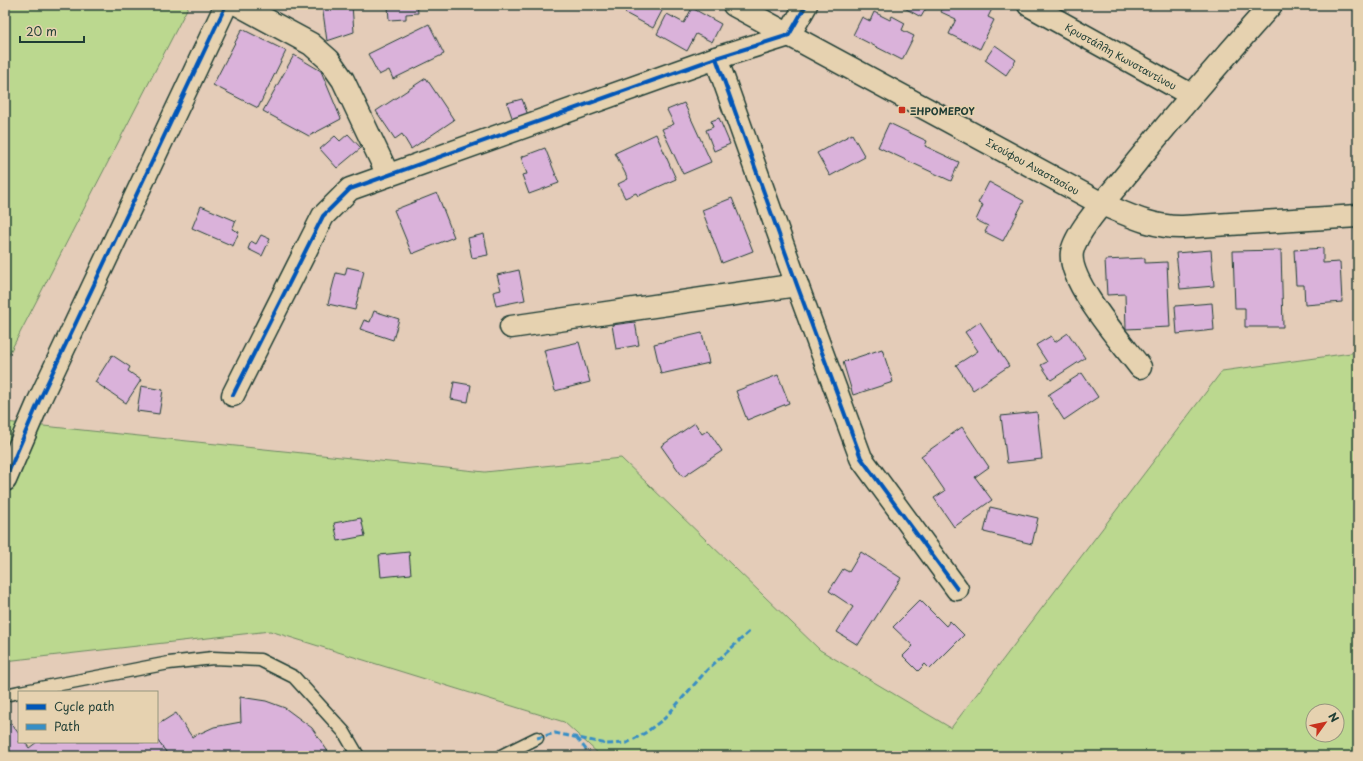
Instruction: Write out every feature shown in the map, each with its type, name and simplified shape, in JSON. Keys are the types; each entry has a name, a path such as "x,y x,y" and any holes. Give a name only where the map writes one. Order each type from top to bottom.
{"street":[{"path":"5,480 39,401 226,5"},
{"path":"239,5 311,44 329,60 343,80 388,175"},
{"name":"Σκούφου Αναστασίου","path":"734,5 1102,204 1154,224 1169,227 1358,216"},
{"path":"233,395 323,216 350,190 388,175 716,58 789,34 806,5"},
{"name":"Κρυστάλλη Κωνσταντίνου","path":"1029,5 1191,95"},
{"path":"1140,367 1096,311 1074,270 1072,252 1074,246 1079,234 1102,204 1191,95 1271,5"},
{"path":"716,58 797,284 862,458 957,588"},
{"path":"511,327 797,284"}],"lane":[{"path":"25,691 169,662 213,658 260,660 294,677 344,732 358,756"},
{"path":"5,694 18,692"},
{"path":"501,756 537,738"}],"green space":[{"path":"5,5 189,5 5,362"},
{"path":"1358,352 1358,756 601,756 564,722 270,631 5,661 5,422 485,472 621,458 820,650 951,728 1222,371"}],"building":[{"path":"322,5 352,5 354,32 327,41"},
{"path":"388,5 417,5 418,13 406,14 406,19 389,20"},
{"path":"629,5 657,5 663,9 653,28 625,13"},
{"path":"899,5 928,5 921,17"},
{"path":"944,5 994,5 988,17 994,20 980,49 949,34 956,19 941,12"},
{"path":"692,8 721,24 712,42 696,34 687,51 657,34 667,14 684,23"},
{"path":"874,12 890,20 892,16 905,23 902,30 914,36 902,60 853,35 862,17 870,21"},
{"path":"429,24 444,54 393,79 389,70 379,75 368,54"},
{"path":"242,29 286,51 258,108 213,85"},
{"path":"995,45 1016,60 1006,75 985,60"},
{"path":"294,55 321,71 341,119 309,136 263,111"},
{"path":"426,78 454,120 411,149 402,134 395,139 376,111"},
{"path":"522,99 529,118 514,123 507,103"},
{"path":"684,103 711,162 683,174 662,129 674,124 667,110"},
{"path":"719,118 730,144 714,151 706,130 713,127 711,121"},
{"path":"889,123 927,141 925,146 959,162 951,181 878,147"},
{"path":"348,134 361,148 337,168 320,149 335,136 340,141"},
{"path":"656,134 676,179 638,196 636,193 625,198 618,184 628,179 615,153"},
{"path":"852,134 865,157 830,176 817,153"},
{"path":"545,148 559,183 529,194 522,175 527,174 521,157"},
{"path":"989,182 1024,201 1003,241 985,232 988,226 976,220 983,205 978,203"},
{"path":"437,193 454,237 412,254 394,210"},
{"path":"732,198 753,251 722,263 702,210"},
{"path":"201,206 236,221 232,229 239,232 233,246 192,228"},
{"path":"484,234 488,255 472,258 468,238"},
{"path":"261,235 270,239 262,256 248,249 251,241 256,244"},
{"path":"1323,248 1323,263 1340,262 1342,302 1305,305 1304,285 1296,285 1294,250"},
{"path":"1211,250 1214,286 1180,289 1176,253"},
{"path":"1281,250 1283,327 1245,327 1245,308 1235,308 1233,251"},
{"path":"1145,258 1145,263 1167,262 1170,327 1126,329 1125,294 1107,295 1105,260"},
{"path":"347,267 364,271 355,310 328,304 336,273 345,275"},
{"path":"519,270 525,300 496,306 493,292 501,290 497,275"},
{"path":"1212,303 1214,330 1177,334 1175,306"},
{"path":"374,311 399,319 393,340 360,329 364,320 370,322"},
{"path":"635,322 639,345 616,349 612,325"},
{"path":"980,322 1009,366 973,390 956,365 978,351 965,332"},
{"path":"702,333 709,363 661,374 654,344"},
{"path":"1068,333 1085,358 1051,380 1041,365 1047,362 1036,345 1051,336 1055,342"},
{"path":"579,342 590,382 555,391 544,350"},
{"path":"882,349 893,382 853,395 843,362"},
{"path":"112,355 130,367 128,371 141,380 126,403 95,382"},
{"path":"1082,373 1098,397 1064,420 1048,395"},
{"path":"778,375 789,403 747,420 736,391"},
{"path":"454,382 471,385 468,402 451,399"},
{"path":"141,386 163,390 159,414 137,411"},
{"path":"1037,412 1042,459 1007,463 1001,416"},
{"path":"695,423 702,434 708,430 722,451 683,477 661,446"},
{"path":"962,427 989,467 975,477 992,500 954,527 934,498 945,491 921,456"},
{"path":"990,507 1038,518 1032,544 984,532"},
{"path":"361,518 365,536 338,541 334,523"},
{"path":"409,552 411,574 381,577 379,555"},
{"path":"861,552 901,578 858,645 837,632 853,607 829,591 843,569 849,572"},
{"path":"920,600 946,626 950,621 964,635 930,669 925,664 918,671 903,656 913,646 893,627"},
{"path":"240,697 266,701 285,708 312,728 331,756 169,756 158,741 158,724 176,713 192,737 214,727 241,722"},
{"path":"11,723 18,733 18,743 26,743 29,748 36,743 158,743 158,741 169,756 5,756 5,728"}],"marked path":[{"path":"537,738 555,733 607,744 627,743 645,733 665,718 707,670 749,632"},
{"path":"577,738 591,756"}],"cycle path":[{"path":"5,480 39,401 226,5"},
{"path":"233,395 323,216 350,189 716,58 789,35 806,5"},
{"path":"716,58 797,285 861,458 957,589"}],"place":[{"name":"ΞΗΡΟΜΕΡΟΥ","path":"902,110"}]}
